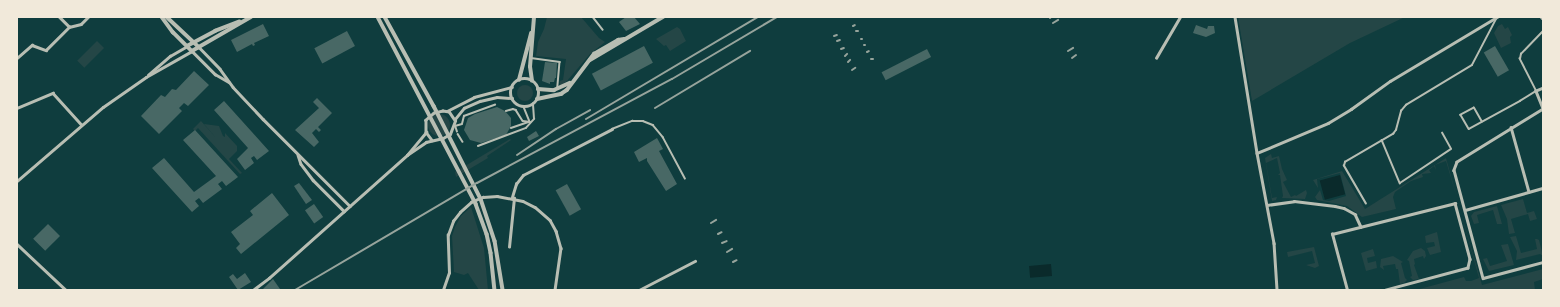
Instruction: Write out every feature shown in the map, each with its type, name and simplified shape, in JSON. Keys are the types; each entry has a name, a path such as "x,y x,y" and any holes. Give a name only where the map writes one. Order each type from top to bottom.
{"street":[{"path":"59,17 69,27"},
{"path":"17,58 32,45 46,50 69,27 81,24 88,17"},
{"path":"162,17 173,32 215,74 228,82"},
{"path":"167,17 199,47 220,69 228,82 297,154 350,206"},
{"path":"17,181 81,124 146,77 170,56 215,31 251,17"},
{"path":"378,17 471,195 487,234 493,264 495,290"},
{"path":"385,17 434,106 477,190 493,231 503,290"},
{"path":"534,17 530,76 532,82 538,89 546,91 559,89 571,83"},
{"path":"512,87 512,98 517,104 524,107 537,100 561,94 594,54 663,17"},
{"path":"1156,58 1180,17"},
{"path":"1235,17 1257,154 1274,243 1277,290"},
{"path":"1257,154 1328,123 1351,109 1390,81 1497,17"},
{"path":"146,77 242,21"},
{"path":"432,140 426,132 426,120 429,116 439,111 447,111 474,96 512,87 519,81 523,71 527,44 532,31"},
{"path":"519,81 526,80 532,82"},
{"path":"1543,88 1536,91 1543,108 1457,162 1454,170 1483,278 1543,262"},
{"path":"537,100 538,89"},
{"path":"17,108 53,93 81,124"},
{"path":"454,119 464,108 480,101 497,97 512,98"},
{"path":"407,155 432,140 447,137 454,126 454,119 447,111"},
{"path":"1511,127 1529,192"},
{"path":"509,247 513,198 516,184 523,176 612,129"},
{"path":"253,290 269,278 407,155 426,132"},
{"path":"297,154 301,164 313,180 344,211"},
{"path":"1465,210 1543,188"},
{"path":"443,290 449,273 448,235 456,216 463,208 479,199 492,196 513,198 523,201 541,212 550,220 556,231 560,248 555,290"},
{"path":"1267,205 1294,201 1344,208 1355,214 1361,227"},
{"path":"1347,290 1332,234 1455,203 1470,259 1468,268 1386,290"},
{"path":"17,244 66,290"},
{"path":"640,290 694,261"}],"lane":[{"path":"593,17 603,30"},
{"path":"1366,204 1344,166 1345,162 1396,130 1401,111 1406,105 1472,65 1497,17"},
{"path":"1482,122 1474,108 1461,115 1468,129 1482,122 1536,91 1520,58 1521,54 1543,31"},
{"path":"531,58 560,62 559,89"},
{"path":"478,146 523,130 534,115 532,104"},
{"path":"463,142 454,126 462,124 467,114 495,105"},
{"path":"524,107 530,122"},
{"path":"506,111 513,109 516,110 524,121 530,122"},
{"path":"612,129 632,121 643,121 653,125 663,137 685,178"},
{"path":"511,128 530,122"},
{"path":"1382,140 1400,183 1452,149 1442,134"}],"shaded area":[{"path":"547,17 581,17 599,38 605,42 590,54 567,81 560,86 560,81 563,80 566,59 536,56 538,42 544,29"},
{"path":"1238,17 1405,17 1350,43 1252,101"},
{"path":"1502,24 1505,29 1508,27 1512,35 1510,37 1511,43 1501,48 1494,33 1498,26"},
{"path":"677,27 680,29 686,41 670,51 666,45 664,46 656,39"},
{"path":"97,41 104,48 84,68 77,61"},
{"path":"522,85 528,85 533,90 531,99 528,101 522,101 517,96 517,90"},
{"path":"439,114 447,117 450,125 447,133 439,136 431,133 428,125 431,117"},
{"path":"201,121 217,139 204,124 219,126 223,136 225,137 225,133 237,146 237,151 229,159 242,173 240,174 198,128 195,131 193,129"},
{"path":"510,139 511,140 487,156 488,158 456,177 455,172"},
{"path":"1271,154 1272,158 1279,156 1282,169 1287,180 1283,182 1291,197 1296,196 1306,190 1307,193 1305,199 1282,198 1283,196 1280,175 1278,175 1280,173 1277,158 1266,163 1272,198 1277,197 1276,200 1272,201 1265,158"},
{"path":"1446,158 1457,198 1446,161 1435,165 1436,170 1434,166 1429,170 1431,173 1422,174 1423,177 1411,181 1395,192 1393,197 1396,209 1362,217 1347,206 1317,200 1315,197 1320,190 1323,200 1329,201 1346,196 1340,173 1317,179 1318,188 1313,180 1342,171 1365,209"},
{"path":"1340,175 1345,194 1325,200 1320,180"},
{"path":"1523,199 1527,213 1534,211 1537,219 1530,221 1528,214 1511,219 1515,233 1509,234 1507,219 1501,205"},
{"path":"1459,206 1482,285 1543,269 1543,279 1534,282 1535,290 1416,290 1464,277 1466,281 1479,278"},
{"path":"1497,206 1502,224 1497,224 1493,210 1477,215 1479,223 1474,224 1471,216 1474,212"},
{"path":"471,207 484,248 488,290 479,290 468,273 464,275 454,272 452,236 461,216"},
{"path":"1437,232 1441,252 1430,255 1427,248 1435,246 1434,242 1426,243 1425,236"},
{"path":"1516,236 1521,253 1537,249 1535,239 1537,239 1539,240 1543,256 1540,254 1516,260 1517,251 1510,237"},
{"path":"1508,244 1514,265 1489,271 1483,259 1487,258 1490,266 1507,261 1501,245"},
{"path":"1314,247 1319,266 1315,268 1306,265 1315,263 1312,251 1288,257 1287,252"},
{"path":"1421,248 1425,251 1426,256 1424,259 1423,256 1414,259 1414,265 1419,279 1413,280 1410,277 1412,276 1409,261 1407,260 1413,251"},
{"path":"1373,249 1375,256 1367,258 1368,263 1376,261 1377,268 1366,271 1361,253"},
{"path":"1393,256 1403,262 1401,263 1405,278 1407,280 1404,283 1400,284 1398,269 1396,269 1395,264 1383,266 1384,270 1380,267 1381,259"},
{"path":"1051,264 1052,276 1030,278 1029,266"}],"building":[{"path":"626,17 634,17 640,24 626,31 619,22"},
{"path":"263,24 269,36 254,43 255,45 253,46 252,44 237,52 231,40"},
{"path":"1196,25 1207,29 1208,26 1214,26 1215,33 1206,37 1193,33"},
{"path":"347,31 355,46 322,63 314,48"},
{"path":"644,46 653,63 601,90 592,74"},
{"path":"1495,46 1509,70 1498,77 1484,52"},
{"path":"927,49 931,57 886,80 882,72"},
{"path":"545,62 557,63 556,78 554,82 550,82 550,84 542,81"},
{"path":"194,71 209,85 188,106 184,103 179,108 182,111 159,134 141,116 161,95 165,97 172,89 176,90"},
{"path":"317,98 332,113 318,127 321,130 319,132 316,129 312,133 319,142 314,147 295,130 319,108 313,102"},
{"path":"224,101 269,151 257,160 254,156 251,158 254,163 245,170 237,159 248,148 214,110"},
{"path":"497,107 505,111 511,118 511,126 506,135 481,143 470,140 464,130 468,118 475,114"},
{"path":"195,130 238,177 226,186 222,181 218,184 222,189 203,203 199,198 195,201 199,206 192,212 152,168 164,158 194,192 216,176 183,140"},
{"path":"536,131 539,136 529,141 527,137"},
{"path":"657,138 663,149 659,151 677,184 666,191 647,161 647,158 639,162 634,152"},
{"path":"299,183 312,200 306,204 294,186"},
{"path":"567,184 581,209 570,216 556,190"},
{"path":"272,193 289,215 241,254 236,248 240,244 231,232 253,215 250,211"},
{"path":"314,204 323,217 314,223 305,210"},
{"path":"48,224 60,236 45,251 33,239"},
{"path":"245,273 251,282 238,290 229,277 233,274 237,279"},
{"path":"273,279 280,289 262,290"}],"railway":[{"path":"586,119 758,17"},
{"path":"295,290 477,183 672,79 777,17"},
{"path":"1053,23 1058,20"},
{"path":"1068,51 1073,48"},
{"path":"655,108 750,51"},
{"path":"1072,58 1076,55"},
{"path":"517,155 556,129 590,110"},
{"path":"711,223 716,220"},
{"path":"718,234 722,232"},
{"path":"722,243 727,241"},
{"path":"727,252 732,249"},
{"path":"733,262 737,260"}]}
